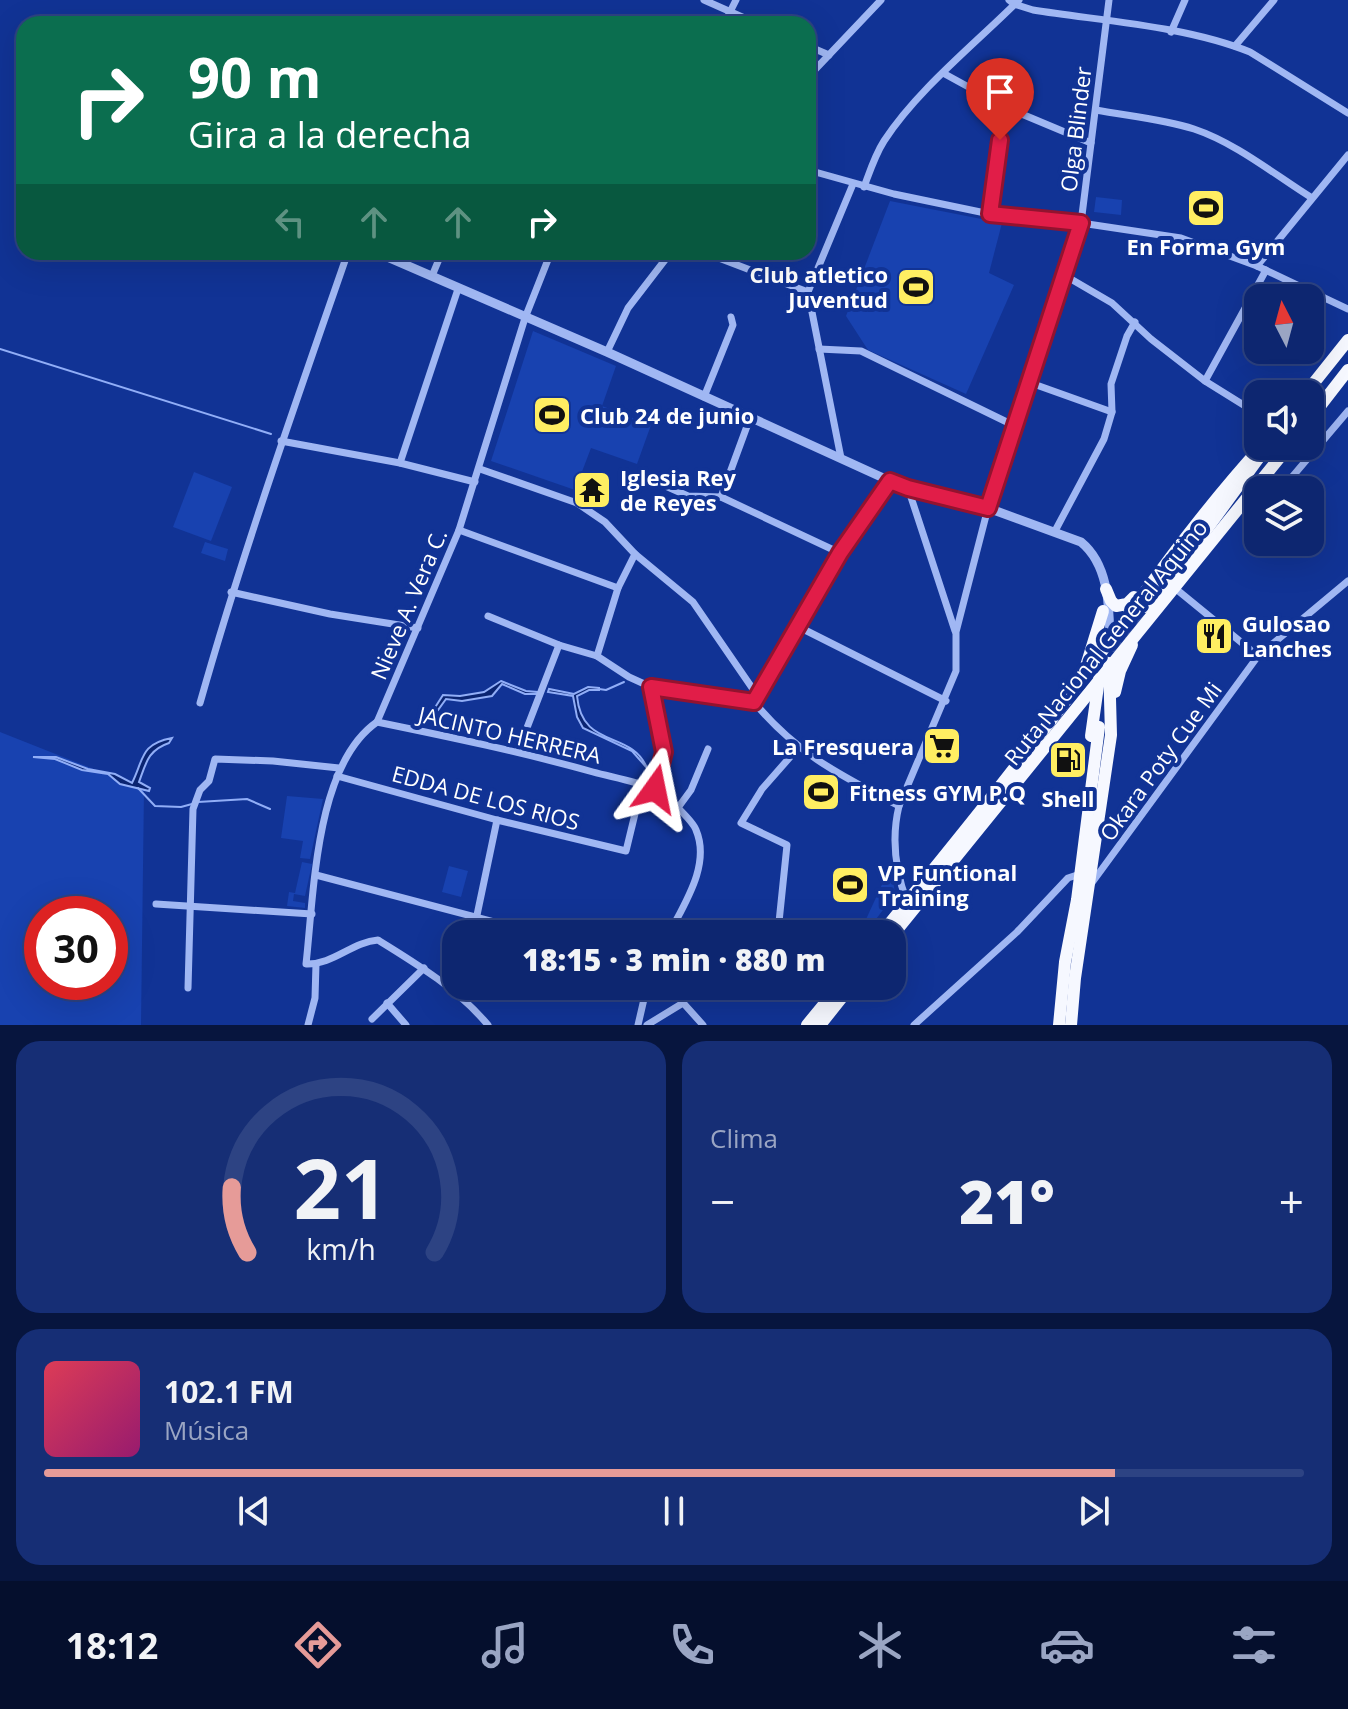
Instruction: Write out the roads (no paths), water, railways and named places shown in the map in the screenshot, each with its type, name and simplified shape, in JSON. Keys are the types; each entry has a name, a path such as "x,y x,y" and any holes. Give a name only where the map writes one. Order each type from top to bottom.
{"highway":[{"path":"1316,380 1348,340"},
{"path":"1324,401 1348,370"},
{"name":"Ruta Nacional General Aquino","path":"892,920 1083,677 1161,569 1250,460"},
{"path":"1145,607 1260,460"},
{"name":"Ruta Nacional General Aquino","path":"905,920 1278,460"},
{"path":"1106,589 1113,603 1124,606 1149,577 1161,569"},
{"path":"1083,677 1103,611"},
{"path":"1071,1025 1118,677 1140,627"},
{"path":"1110,639 1111,735"},
{"path":"1059,1025 1065,962 1080,874 1080,844 1102,650"},
{"path":"1066,719 1082,710 1089,712 1096,724"},
{"path":"807,1025 828,1000"},
{"path":"822,1024 840,1000"}],"street":[{"path":"704,0 741,16"},
{"path":"728,16 736,0"},
{"path":"816,69 881,0"},
{"name":"Olga Blinder","path":"907,902 895,854 895,822 956,671 956,632 988,508 1081,223 1109,0"},
{"path":"1171,32 1185,0"},
{"path":"1235,46 1274,0"},
{"path":"864,187 882,144 895,126 1014,1 1033,10 1171,32 1235,46 1250,52 1348,113"},
{"path":"816,49 829,55"},
{"path":"943,73 1005,107 1091,143"},
{"path":"990,214 1005,107"},
{"path":"1096,110 1204,133 1222,141 1312,198"},
{"path":"1257,266 1348,155"},
{"path":"816,172 864,187 990,214 1081,223 1181,238 1257,266 1348,309"},
{"path":"841,458 808,292 853,184"},
{"path":"200,703 231,592 345,260"},
{"path":"395,260 607,352 890,481 988,508 1055,531 1087,547 1102,573 1110,639"},
{"path":"432,276 439,260"},
{"name":"Nieve A. Vera C.","path":"316,964 306,964 316,875 323,826 338,772 363,731 377,722 459,530 525,318 548,260"},
{"path":"607,352 628,308 665,260"},
{"path":"724,260 808,292"},
{"path":"1205,381 1266,270"},
{"path":"1064,275 1100,294 1205,381 1244,405"},
{"path":"400,463 458,289"},
{"path":"704,397 733,325 731,317"},
{"path":"1055,531 1104,439 1112,412 1111,384 1127,336 1135,322"},
{"path":"819,349 861,351 1015,426"},
{"path":"1028,382 1112,412"},
{"path":"1293,476 1348,411"},
{"path":"721,497 750,418"},
{"path":"281,441 400,463 475,482"},
{"path":"480,469 590,510 635,554 693,602 755,698 798,748 831,771 899,806"},
{"path":"643,476 688,496 721,497 840,553"},
{"path":"755,698 840,553 890,481"},
{"path":"908,488 956,632"},
{"path":"459,530 618,588"},
{"path":"597,656 618,588 635,554"},
{"name":"Okara Poty Cue Mi","path":"1089,886 1258,656 1348,581"},
{"path":"1102,650 1106,589"},
{"path":"1176,589 1258,656"},
{"path":"231,592 330,614 418,628"},
{"path":"488,616 559,645 597,656 651,687 755,698"},
{"path":"797,626 946,701"},
{"path":"518,751 559,645"},
{"path":"651,687 664,752 655,789"},
{"name":"JACINTO HERRERA","path":"377,722 518,751 655,789 696,828 699,856 694,884 676,920"},
{"path":"779,920 787,845 741,823 762,789 798,748"},
{"path":"677,809 691,790 708,749"},
{"name":"EDDA DE LOS RIOS","path":"192,906 193,809 200,790 209,781 215,759 273,761 338,772 497,820 626,851 642,785"},
{"path":"475,920 497,820"},
{"path":"914,1025 1017,932 1068,878 1080,874"},
{"path":"316,875 490,920"},
{"path":"156,904 312,914"},
{"path":"188,988 192,906"},
{"path":"308,1025 315,998 316,964 378,940 424,968 476,1011 488,1025"},
{"path":"372,1019 424,968"},
{"path":"638,1025 644,1000"},
{"path":"680,1000 703,1025"},
{"path":"387,1003 406,1025"},
{"path":"647,1025 683,1003"}],"waterway":[{"path":"0,349 271,434"},
{"path":"599,689 606,690 624,682"},
{"path":"138,788 155,806 181,807 192,804"},
{"path":"198,802 247,799 270,809"}],"tunnel":[{"path":"1107,669 1121,639 1145,607"}],"place":[{"name":"En Forma Gym","path":"1206,208"},
{"name":"Club atletico Juventud","path":"916,287"},
{"name":"Club 24 de junio","path":"552,415"},
{"name":"Iglesia Rey de Reyes","path":"592,490"},
{"name":"Gulosao Lanches","path":"1214,636"},
{"name":"La Fresquera","path":"942,746"},
{"name":"Shell","path":"1068,760"},
{"name":"Fitness GYM P.Q","path":"821,792"},
{"name":"VP Funtional Training","path":"850,885"}]}
